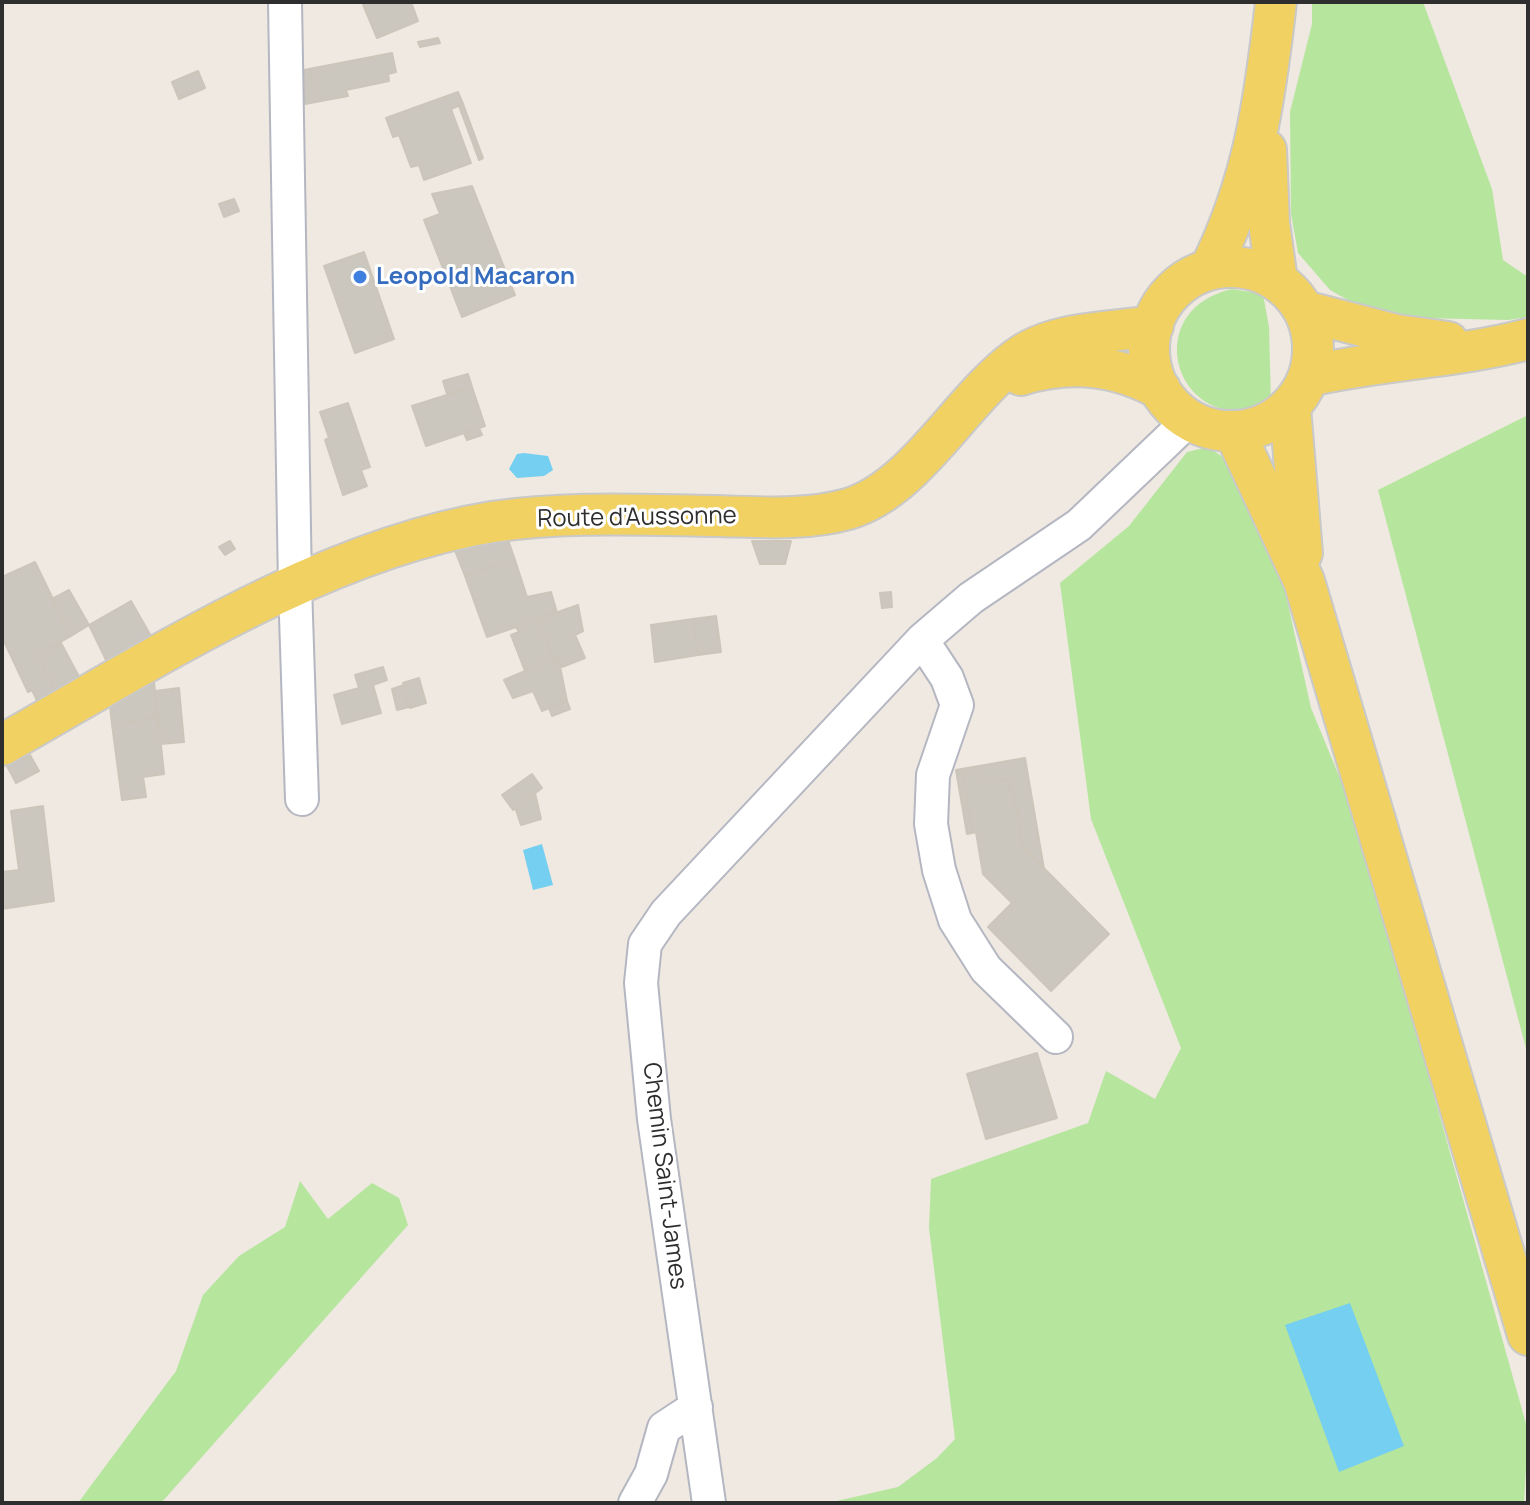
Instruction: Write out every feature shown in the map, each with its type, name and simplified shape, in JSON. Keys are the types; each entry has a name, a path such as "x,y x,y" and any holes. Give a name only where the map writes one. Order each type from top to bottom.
{"main road":[{"path":"1210,269 1235,218 1264,107 1276,2"},
{"path":"1264,107 1269,223 1277,281"},
{"path":"1304,581 1300,392 1312,332 1304,311 1277,281 1245,268 1210,269 1185,281 1165,301 1153,326 1149,347 1152,369 1160,389 1173,406 1189,420 1211,429 1234,431 1274,420 1300,392 1350,366 1528,339"},
{"path":"1304,311 1397,335 1484,347"},
{"name":"Route d'Aussonne","path":"2,745 295,586 358,558 491,523 577,514 800,517 850,508 884,490 986,385 1019,356 1046,344 1153,326"},
{"path":"986,385 1047,369 1087,365 1111,368 1160,389"},
{"path":"1234,431 1304,581 1528,1335"}],"street":[{"path":"285,2 295,586 302,799"},
{"path":"1056,1037 986,969 955,920 939,870 931,824 933,775 957,705 947,678 922,640 971,598 1079,525 1189,420"},
{"name":"Chemin Saint-James","path":"709,1503 654,1119 641,983 645,944 666,913 922,640"},
{"path":"635,1503 651,1474 664,1428 696,1407"}],"green space":[{"path":"1312,2 1423,2 1492,189 1503,260 1528,277 1528,317 1508,320 1378,317 1330,290 1298,253 1291,214 1290,112 1312,24"},
{"path":"1232,289 1263,294 1269,327 1271,402 1239,410 1213,406 1193,391 1181,370 1177,346 1184,322 1202,302"},
{"path":"1528,415 1528,1056 1378,490"},
{"path":"1208,447 1233,464 1278,559 1311,708 1356,817 1528,1431 1524,1503 828,1503 898,1487 937,1458 955,1439 929,1228 931,1179 1088,1123 1106,1071 1155,1099 1181,1048 1091,819 1060,583 1129,526 1187,452"},
{"path":"300,1181 328,1219 372,1183 399,1198 408,1225 161,1503 78,1503 176,1371 203,1295 239,1256 285,1227"}],"water":[{"path":"517,454 548,456 553,470 544,476 517,478 509,469"},
{"path":"542,844 553,885 533,890 523,850"},
{"path":"1350,1303 1404,1446 1339,1472 1285,1325"}],"building":[{"path":"362,2 411,2 418,21 377,38"},
{"path":"438,38 440,43 420,47 418,42"},
{"path":"392,53 396,72 388,74 389,81 346,90 348,96 321,101 309,69"},
{"path":"309,69 321,101 305,104 304,70"},
{"path":"198,71 205,88 179,99 172,82"},
{"path":"458,92 463,104 451,109 471,163 424,180 419,165 411,167 399,135 393,137 386,118"},
{"path":"463,104 483,158 479,160 459,106"},
{"path":"472,186 515,295 462,317 424,220 440,214 432,194"},
{"path":"234,199 239,211 224,217 219,204"},
{"path":"364,252 394,339 355,353 324,266"},
{"path":"468,374 472,387 447,394 443,381"},
{"path":"472,387 485,426 426,446 412,406"},
{"path":"348,403 370,467 361,470 367,486 343,495 325,440 329,438 320,412"},
{"path":"479,428 482,435 467,440 464,433"},
{"path":"507,537 515,560 465,576 454,548"},
{"path":"230,541 235,549 225,555 219,547"},
{"path":"752,541 791,541 785,564 760,564"},
{"path":"515,560 527,597 551,592 557,613 487,637 465,576"},
{"path":"35,562 71,636 38,655 59,697 41,709 32,690 28,692 2,637 2,577"},
{"path":"69,590 89,625 71,636 52,599"},
{"path":"891,592 892,607 882,608 880,593"},
{"path":"131,601 152,638 107,662 89,625"},
{"path":"578,605 583,631 575,635 585,658 562,667 558,657 553,659 538,619"},
{"path":"716,616 721,652 698,655 693,619"},
{"path":"538,619 553,659 525,671 511,635 519,632 516,627"},
{"path":"693,619 698,655 655,662 651,625"},
{"path":"61,643 83,684 59,697 38,655"},
{"path":"558,657 567,701 542,711 533,691 513,698 504,680"},
{"path":"383,667 387,680 373,685 381,713 342,724 334,695 359,688 355,675"},
{"path":"419,678 426,703 410,708 403,683"},
{"path":"154,682 158,718 112,724 110,706"},
{"path":"404,685 409,707 397,710 392,689"},
{"path":"179,688 184,742 161,744 155,691"},
{"path":"567,701 570,709 552,716 549,708"},
{"path":"158,718 164,774 143,777 146,797 122,800 112,724"},
{"path":"30,755 39,771 16,783 7,766"},
{"path":"1025,758 1044,869 1023,847 1013,790 1009,791 1010,780 982,778 981,771 963,774 972,833 967,834 956,770"},
{"path":"981,771 982,778 1010,780 1009,791 1013,790 1023,847 1109,934 1051,991 988,927 1012,903 983,874 976,832 972,833 963,774"},
{"path":"532,774 542,788 513,810 502,795"},
{"path":"535,793 541,819 521,825 515,807"},
{"path":"43,806 54,901 2,909 2,872 19,870 11,811"},
{"path":"1037,1053 1057,1118 986,1139 967,1074"}],"place":[{"name":"Leopold Macaron","path":"360,277"}]}
